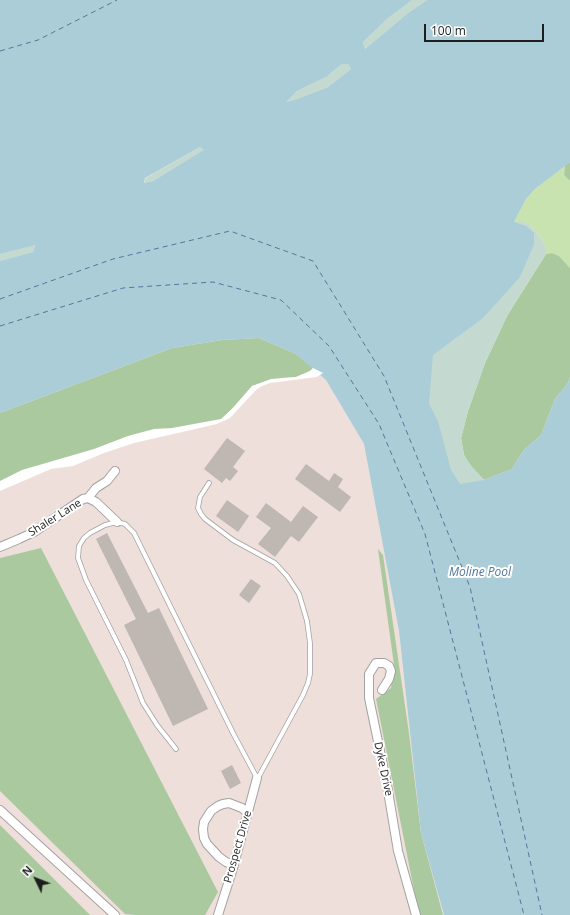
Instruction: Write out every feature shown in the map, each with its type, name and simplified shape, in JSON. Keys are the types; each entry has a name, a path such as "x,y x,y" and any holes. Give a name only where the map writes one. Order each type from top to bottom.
{"street":[{"name":"Shaler Lane","path":"0,546 26,536 79,501 88,498 96,488 106,481 115,471"},
{"name":"Shaler Lane","path":"88,498 102,506 117,522"},
{"name":"Dyke Drive","path":"382,690 389,679 391,672 389,666 384,663 376,664 369,674 369,698 387,785 398,851 416,915"},
{"name":"Prospect Drive","path":"218,915 234,865 257,778"},
{"path":"234,865 219,857 207,844 204,838 204,822 211,811 223,804 229,803 242,808 248,813"},
{"path":"0,810 115,915"}],"lane":[{"path":"209,483 200,497 198,508 201,514 205,519 234,540 275,563 287,576 298,594 307,621 310,643 310,674 308,683 257,778"},
{"path":"176,749 157,726 143,703 126,660 86,580 78,558 79,546 84,538 105,525 117,522 125,524 134,533 257,778"}],"shaded area":[{"path":"296,354 326,380 364,444 399,631 421,833 444,915 0,915 0,413"}],"green space":[{"path":"412,0 427,0 408,13 365,49 363,42 387,19"},
{"path":"342,64 348,64 351,69 328,87 285,102 297,91 326,77"},
{"path":"200,147 205,150 153,181 144,183 146,178"},
{"path":"570,162 570,181 564,175 565,165"},
{"path":"565,165 564,175 570,181 570,268 559,256 552,253 546,254 546,247 529,224 514,222 526,199 535,189"},
{"path":"514,222 529,224 546,247 546,254 507,316 485,363 468,411 461,438 464,455 471,466 484,480 512,469 524,450 520,468 457,494 421,418 420,326"},
{"path":"35,244 33,252 0,261 0,254"},
{"path":"552,253 559,256 570,268 570,377 568,383 555,399 541,435 524,450 512,469 484,480 471,466 464,455 461,438 468,411 485,363 507,316 546,254"},
{"path":"259,338 296,354 313,368 310,371 296,377 281,378 252,386 221,421 128,437 0,487 0,413 172,348 222,340"},
{"path":"41,548 218,892 205,915 125,914 0,791 0,558"},
{"path":"378,549 383,555 409,733 421,833 443,915 419,915 376,699 391,688 394,665"},
{"path":"0,825 90,915 0,915"}],"water":[{"name":"Moline Pool","path":"0,0 412,0 387,19 363,42 365,49 408,13 427,0 570,0 570,162 535,189 526,199 514,222 526,226 534,233 534,244 520,277 483,318 433,355 429,404 438,421 451,470 460,484 484,480 512,469 524,450 541,435 555,399 568,383 570,377 570,915 444,915 421,833 399,631 364,444 326,380 296,354 259,338 222,340 172,348 0,413 0,261 33,252 35,245 0,254","holes":["342,64 348,64 351,69 328,87 286,102 297,91 326,77","200,147 204,150 153,181 144,183 145,178"]}],"pier":[{"path":"313,368 323,373 317,377 270,383 262,386 256,390 230,418 217,424 134,443 104,453 73,466 51,469 0,491 0,481 22,470 94,449 128,436 154,429 172,428 221,419 234,407 252,386 271,379 296,377 310,371"}],"building":[{"path":"227,438 245,451 233,467 238,471 230,481 226,478 222,483 204,469"},
{"path":"306,464 329,481 334,473 343,479 338,487 351,497 340,512 295,479"},
{"path":"227,500 249,516 238,532 216,516"},
{"path":"266,503 291,522 303,506 318,517 299,542 291,536 275,557 258,544 271,528 256,517"},
{"path":"107,533 148,613 159,608 208,709 173,726 124,625 136,619 96,539"},
{"path":"251,579 261,586 249,603 239,595"},
{"path":"232,765 241,783 230,789 221,771"}],"ferry route":[{"path":"0,51 38,40 117,0"},
{"path":"0,299 113,259 230,231 313,261 384,376 470,587 542,915"},
{"path":"0,326 123,288 213,282 281,300 329,346 379,424 425,534 524,915"}]}
